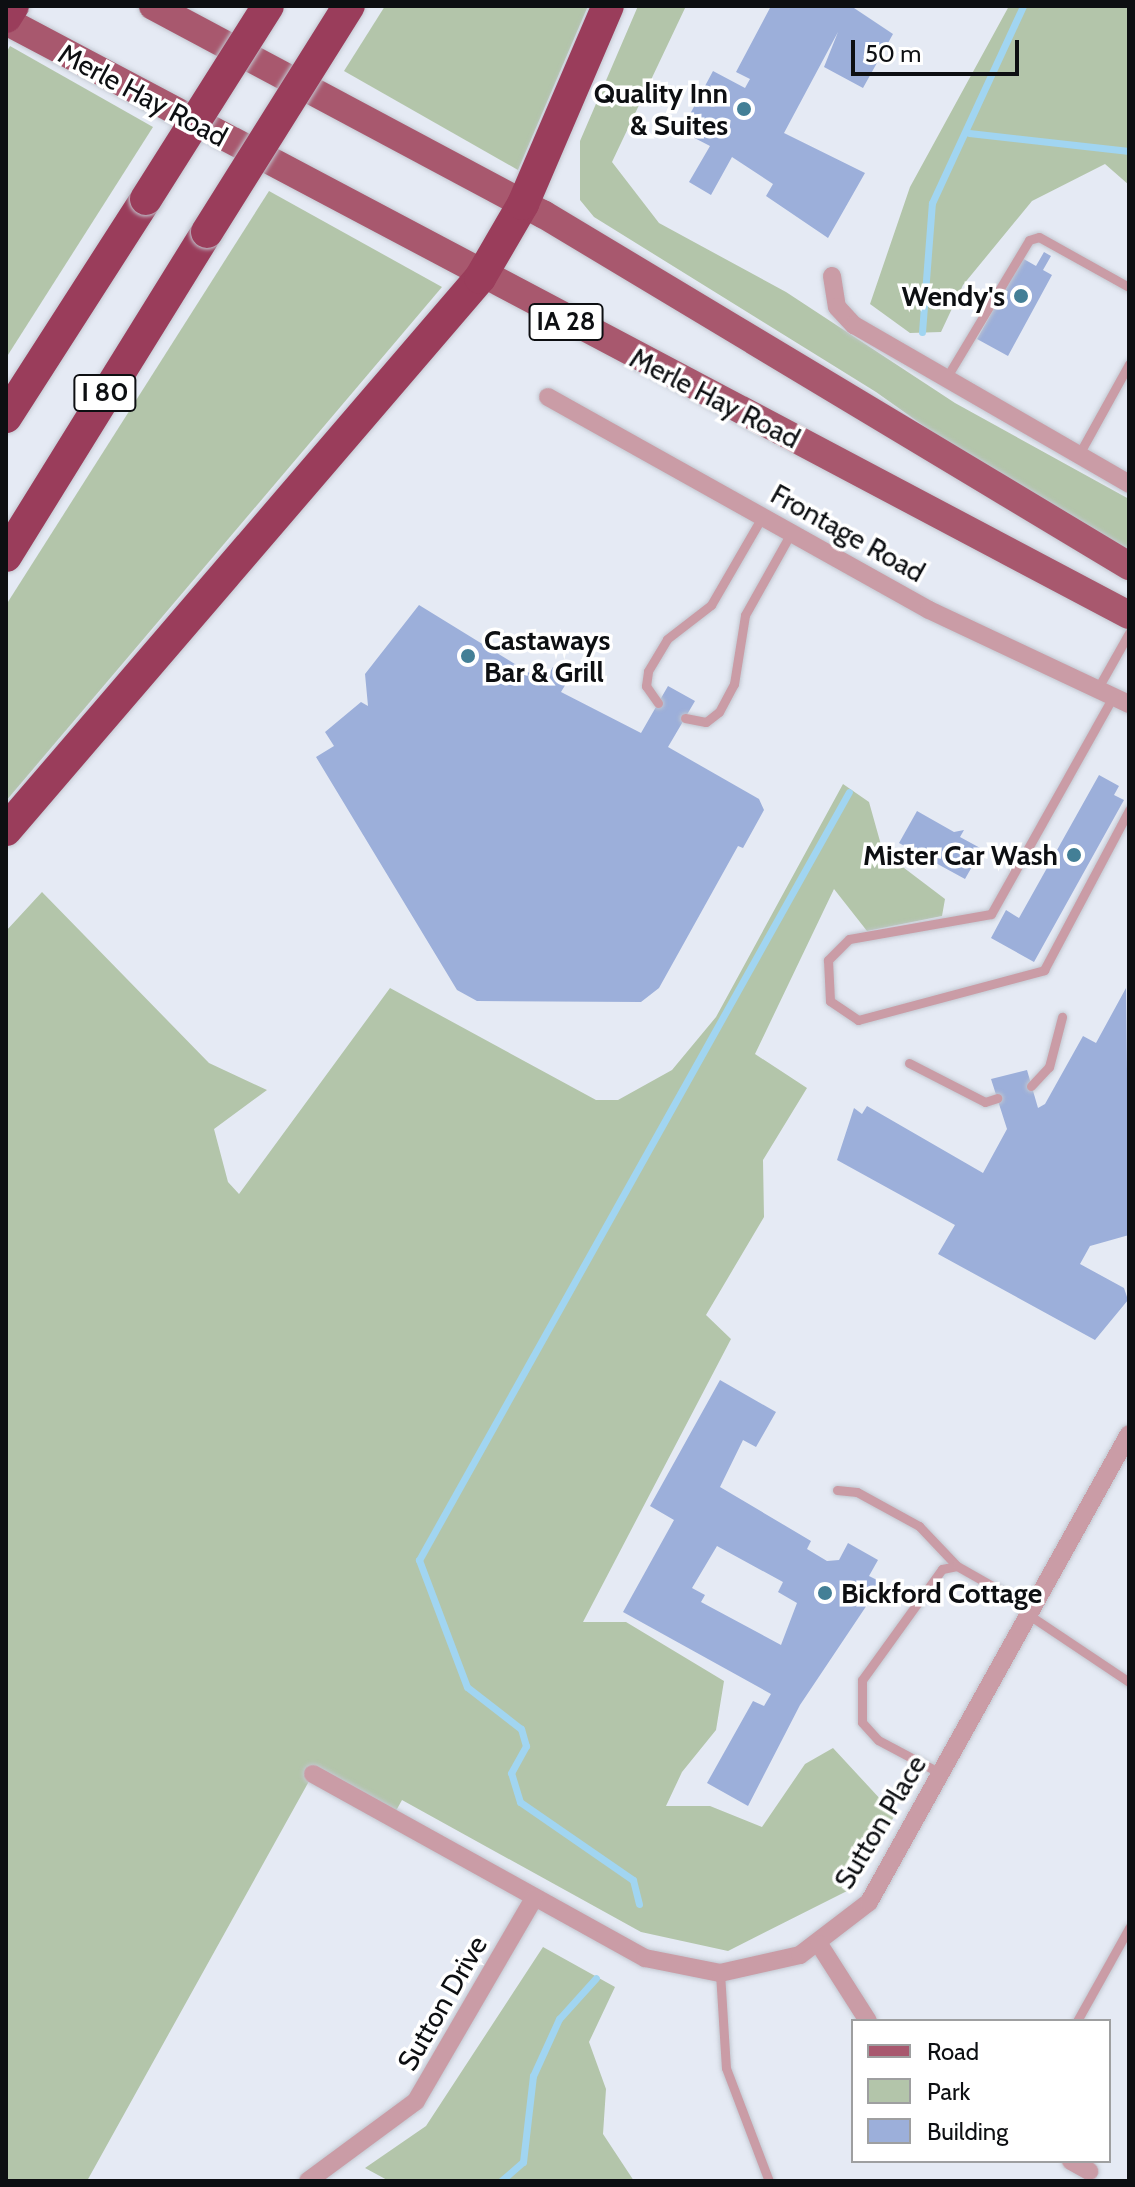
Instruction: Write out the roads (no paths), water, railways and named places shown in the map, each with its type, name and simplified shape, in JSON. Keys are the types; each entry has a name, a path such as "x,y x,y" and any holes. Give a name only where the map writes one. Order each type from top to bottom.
{"highway":[{"path":"6,19 13,6"},
{"name":"I 80","path":"6,417 268,6"},
{"name":"I 80","path":"6,556 349,6"},
{"path":"6,830 480,278 523,204 608,6"}],"main road":[{"name":"IA 28","path":"153,6 523,204 1129,566"},
{"name":"Merle Hay Road","path":"6,19 480,278 1129,615"}],"street":[{"path":"832,276 837,307 854,325 1129,484"},
{"name":"Frontage Road","path":"548,397 929,610 1114,695"},
{"name":"Sutton Place","path":"313,1774 645,1958 720,1973 763,1969 819,1944 869,1902 1129,1434"},
{"name":"Sutton Drive","path":"308,2181 416,2101 534,1898"},
{"path":"819,1944 867,2019"},
{"path":"1074,2163 1094,2176"}],"lane":[{"path":"945,380 1029,240 1039,237 1129,287"},
{"path":"1078,456 1129,364"},
{"path":"658,703 646,686 648,671 667,639 711,605 762,517"},
{"path":"685,718 706,722 719,712 734,684 745,615 791,533"},
{"path":"1129,633 1114,695 991,914 849,939 828,960 830,1001 858,1020 1044,970 1129,810"},
{"path":"1031,1086 1049,1067 1062,1017"},
{"path":"909,1063 971,1097 997,1098"},
{"path":"837,1490 867,1497 919,1526 957,1566 1031,1612 1129,1682"},
{"path":"942,1774 878,1740 858,1703 873,1661 921,1607 942,1569 957,1566"},
{"path":"1078,2019 1129,1928"},
{"path":"720,1973 726,2068 769,2181"}],"waterway":[{"path":"922,332 932,203 1023,6"},
{"path":"969,133 1129,151"},
{"path":"639,1904 633,1880 520,1802 511,1773 526,1746 521,1729 467,1687 419,1560 849,792"},
{"path":"501,2181 523,2162 533,2076 559,2019 596,1978"}],"place":[{"name":"Quality Inn & Suites","path":"744,109"},
{"name":"Wendy's","path":"1021,296"},
{"name":"Castaways Bar & Grill","path":"468,656"},
{"name":"Mister Car Wash","path":"1074,855"},
{"name":"Bickford Cottage","path":"825,1593"}]}
